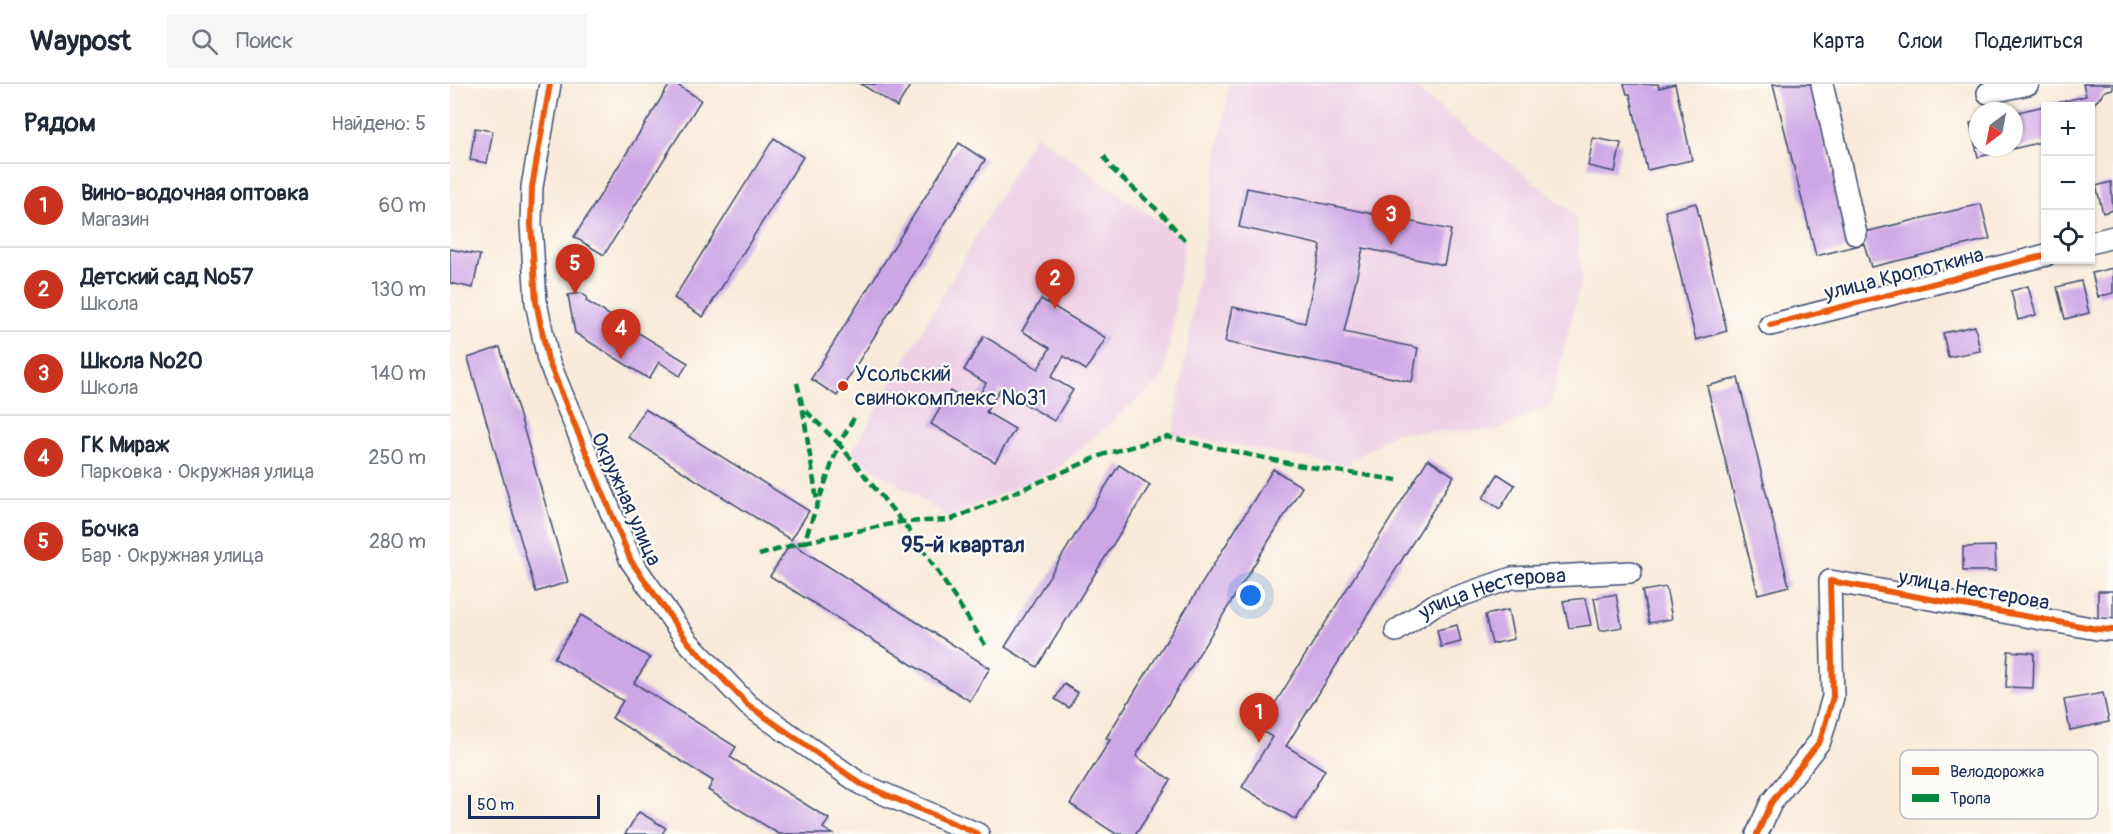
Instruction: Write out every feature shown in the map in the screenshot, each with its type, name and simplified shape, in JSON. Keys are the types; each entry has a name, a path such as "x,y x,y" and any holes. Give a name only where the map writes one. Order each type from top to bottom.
{"street":[{"name":"Окружная улица","path":"550,84 532,187 531,224 536,302 548,360 631,561 688,642 748,705 861,784 978,834"},
{"path":"1822,84 1856,234"},
{"path":"1988,93 2028,84"},
{"path":"2095,242 2113,237"},
{"name":"улица Кропоткина","path":"1770,325 2041,256"},
{"name":"улица Нестерова","path":"1396,631 1434,605 1512,578 1631,572"},
{"name":"улица Нестерова","path":"1758,834 1771,803 1820,741 1833,697 1830,581 2113,630"}],"shaded area":[{"path":"1229,84 1396,84 1413,87 1575,214 1582,277 1550,405 1495,431 1396,432 1346,465 1173,435"},
{"path":"1035,134 1185,240 1164,377 1056,470 948,517 851,454"}],"building":[{"path":"670,84 676,84 701,100 604,255 574,237"},
{"path":"861,84 911,84 897,107"},
{"path":"1624,84 1658,84 1659,88 1675,84 1692,160 1647,170 1630,94 1627,94"},
{"path":"1773,84 1811,84 1848,236 1981,204 1990,239 1871,267 1864,244 1816,256"},
{"path":"2083,84 2113,84 2113,89 2105,91 2095,103 2061,102 2086,96"},
{"path":"2041,107 2041,142 2023,146 2023,111"},
{"path":"475,128 493,131 487,163 470,160"},
{"path":"774,138 803,157 703,317 674,298"},
{"path":"1593,138 1621,143 1615,172 1588,166"},
{"path":"959,143 985,160 837,396 811,379"},
{"path":"2111,182 2113,210 2103,213 2096,186"},
{"path":"1247,188 1451,230 1444,265 1363,248 1344,332 1418,348 1412,382 1225,342 1232,307 1305,323 1321,245 1239,227"},
{"path":"1696,203 1727,331 1696,340 1665,211"},
{"path":"450,249 480,255 473,288 450,283"},
{"path":"2113,268 2113,293 2098,297 2092,273"},
{"path":"2081,281 2089,313 2065,319 2057,287"},
{"path":"2028,286 2036,315 2018,320 2011,291"},
{"path":"581,293 587,297 586,301 688,363 680,376 659,362 649,379 575,333 568,295"},
{"path":"1041,299 1106,338 1086,370 1064,356 1051,377 1073,390 1054,421 1000,389 986,412 1015,429 995,462 931,424 950,391 974,405 986,383 964,370 984,336 1038,369 1050,348 1022,331"},
{"path":"1975,326 1980,351 1948,357 1943,333"},
{"path":"500,347 568,582 536,592 468,358"},
{"path":"1738,378 1789,586 1758,594 1707,386"},
{"path":"645,409 809,511 791,540 628,437"},
{"path":"1428,459 1454,476 1286,746 1325,770 1296,820 1242,787 1272,737 1259,729"},
{"path":"1119,465 1150,485 1037,667 1005,647"},
{"path":"1273,469 1302,487 1136,756 1171,780 1136,834 1116,834 1070,804 1110,740 1106,738"},
{"path":"1498,474 1515,485 1500,509 1483,498"},
{"path":"791,543 990,668 970,701 770,576"},
{"path":"1995,546 1996,571 1963,571 1963,547"},
{"path":"1666,587 1672,619 1649,623 1642,591"},
{"path":"2098,591 2113,591 2113,619 2098,619"},
{"path":"1616,594 1622,627 1600,631 1594,598"},
{"path":"1585,598 1591,625 1569,628 1563,601"},
{"path":"1508,610 1514,639 1492,644 1485,615"},
{"path":"581,615 650,658 634,683 736,747 730,757 829,819 823,828 832,834 779,834 708,790 713,781 612,718 623,701 554,658"},
{"path":"1457,625 1461,642 1441,647 1437,630"},
{"path":"2008,651 2034,653 2033,688 2006,687"},
{"path":"1064,684 1078,693 1069,708 1055,699"},
{"path":"2103,693 2109,722 2070,730 2064,700"},
{"path":"639,812 666,828 662,834 625,834"}],"marked path":[{"path":"1104,156 1111,168 1164,216 1186,242"},
{"path":"797,383 817,501"},
{"path":"759,555 804,542 839,444 803,408"},
{"path":"854,418 839,444 917,540 986,646"},
{"path":"804,542 901,522 950,520 1105,454 1167,437 1297,465 1397,480"}],"cycle path":[{"path":"550,84 532,187 531,224 536,302 548,360 631,561 688,642 748,705 861,784 978,834"},
{"path":"1770,325 2041,256"},
{"path":"1757,834 1771,803 1820,741 1833,697 1830,581 2113,630"}],"place":[{"name":"Школа №20","path":"1391,245"},
{"name":"Бочка","path":"575,294"},
{"name":"Детский сад №57","path":"1055,309"},
{"name":"ГК Мираж","path":"621,359"},
{"name":"Усольский свинокомплекс №31","path":"843,386"},
{"name":"Вино-водочная оптовка","path":"1259,743"}],"district":[{"name":"95-й квартал","path":"963,545"}]}
